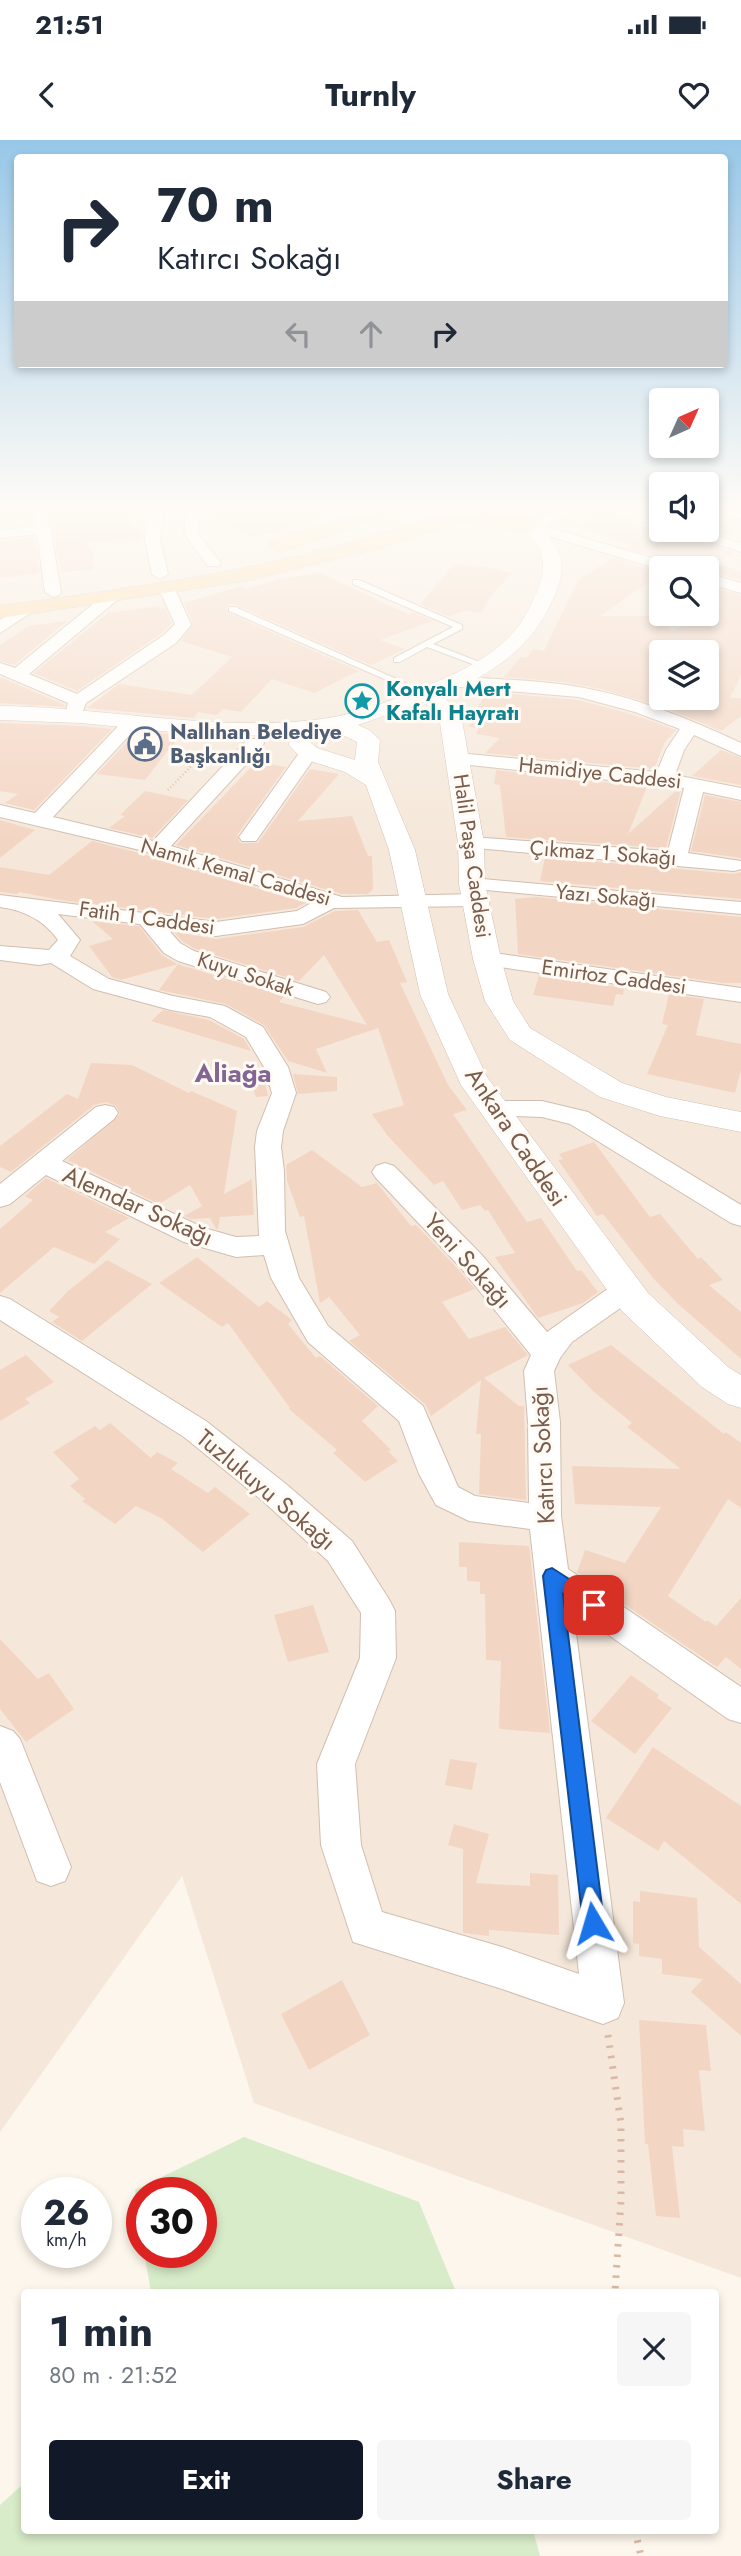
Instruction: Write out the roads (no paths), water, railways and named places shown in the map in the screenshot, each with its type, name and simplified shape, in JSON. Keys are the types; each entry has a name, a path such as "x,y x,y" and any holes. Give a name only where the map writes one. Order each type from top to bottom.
{"street":[{"path":"0,628 18,615"},
{"path":"18,674 90,615"},
{"path":"76,708 170,639 183,625 180,615"},
{"path":"376,781 353,767 309,753 300,745 300,738 306,732 375,713 456,682 496,661 532,623 536,615"},
{"path":"0,668 18,674 76,708"},
{"path":"456,682 510,684 580,692 658,713 741,750"},
{"path":"0,713 76,708 220,737 338,756 356,750 369,740 382,721 426,694"},
{"name":"Halil Paşa Caddesi","path":"426,694 440,703 450,715 471,843 473,892 487,959 499,1001 520,1034 611,1090 660,1106 741,1122"},
{"path":"38,821 142,722 271,731 325,726 347,729 369,740"},
{"path":"664,778 675,750 690,727"},
{"name":"Ankara Caddesi","path":"369,740 366,762 402,850 435,994 472,1078 635,1302 715,1377 741,1394"},
{"path":"158,848 255,743"},
{"path":"249,837 309,753"},
{"name":"Hamidiye Caddesi","path":"458,759 664,778 741,794"},
{"path":"677,858 695,783"},
{"name":"Namık Kemal Caddesi","path":"0,811 158,848 341,903 415,903 473,892"},
{"name":"Çıkmaz 1 Sokağı","path":"471,843 677,858 734,865"},
{"name":"Yazı Sokağı","path":"473,892 741,908"},
{"name":"Fatih 1 Caddesi","path":"0,901 216,929 303,918 331,900"},
{"path":"0,901 41,912 58,923 69,940 64,950 55,957 0,961"},
{"name":"Kuyu Sokak","path":"147,918 172,948 186,956 318,997"},
{"path":"186,956 216,929"},
{"path":"0,953 55,957 101,984 170,1003 217,1011 255,1032 276,1067 284,1093 270,1131 268,1147 271,1231 285,1278 318,1334 412,1414 435,1474 447,1496 468,1508 517,1516 545,1516"},
{"name":"Emirtoz Caddesi","path":"487,959 741,995"},
{"path":"493,1109 542,1109 579,1118 741,1217"},
{"path":"3,1190 43,1163 105,1113"},
{"name":"Alemdar Sokağı","path":"43,1163 194,1235 236,1248 275,1245"},
{"name":"Yeni Sokağı","path":"385,1172 471,1261 547,1353"},
{"name":"Katırcı Sokağı","path":"603,2003 545,1516 544,1422 539,1371 547,1353 562,1334 626,1290"},
{"name":"Tuzlukuyu Sokağı","path":"0,1306 195,1429 265,1485 340,1551 377,1611 378,1658 336,1764 341,1845 367,1928 502,1968 603,2003"},
{"path":"552,1576 741,1707"},
{"path":"0,1743 7,1751 51,1867"}],"lane":[{"path":"245,615 426,694"},
{"path":"397,660 459,627 431,615"},
{"path":"426,644 486,666"}],"place":[{"name":"Konyalı Mert Kafalı Hayratı","path":"362,701"},
{"name":"Nallıhan Belediye Başkanlığı","path":"145,744"}],"district":[{"name":"Aliağa","path":"233,1073"}]}
